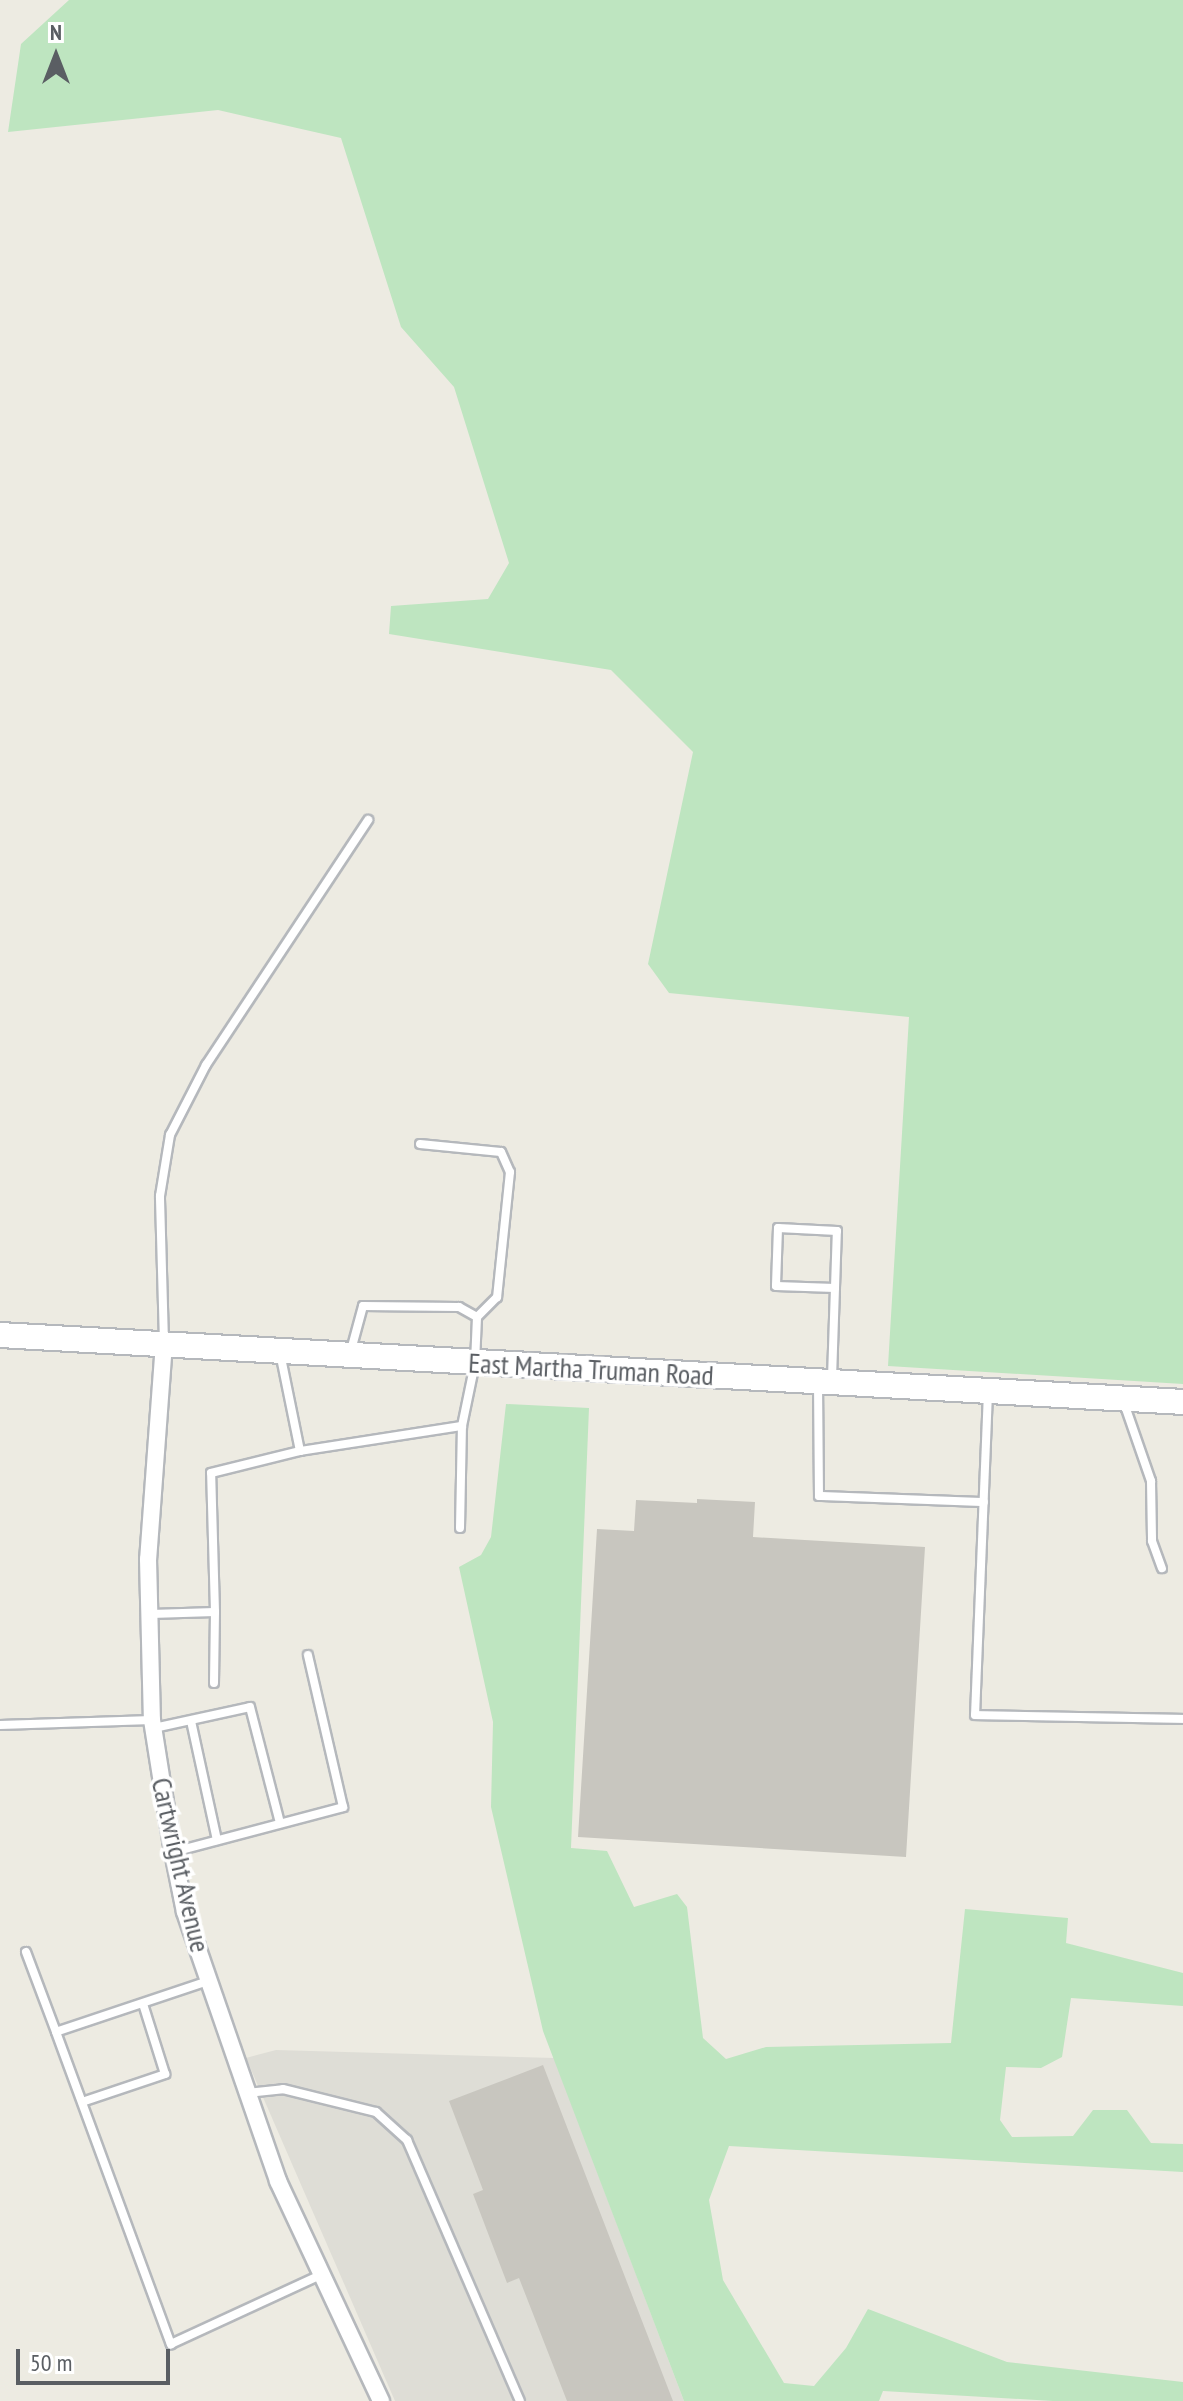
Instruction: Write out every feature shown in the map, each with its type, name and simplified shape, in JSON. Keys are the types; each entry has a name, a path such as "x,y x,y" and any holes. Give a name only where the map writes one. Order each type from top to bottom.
{"main road":[{"name":"East Martha Truman Road","path":"0,1335 1183,1402"}],"street":[{"name":"Cartwright Avenue","path":"164,1343 148,1559 153,1724 173,1852 208,1981 246,2093 320,2275 381,2401"}],"lane":[{"path":"164,1343 160,1196 170,1135 206,1065 368,820"},
{"path":"420,1144 501,1152 510,1172 497,1297 477,1317 475,1363 462,1426 460,1528"},
{"path":"835,1288 776,1286 778,1228 837,1231 835,1288 825,1382 819,1496 984,1502"},
{"path":"350,1355 363,1306 459,1307 477,1317"},
{"path":"279,1350 300,1451"},
{"path":"988,1391 975,1715 1183,1719"},
{"path":"1123,1399 1151,1481 1152,1541 1162,1568"},
{"path":"214,1683 211,1473 300,1451 462,1426"},
{"path":"151,1614 215,1612"},
{"path":"173,1852 343,1807 308,1655"},
{"path":"0,1725 153,1724 191,1721 250,1707 280,1823"},
{"path":"191,1721 217,1840"},
{"path":"26,1952 171,2344 320,2275"},
{"path":"56,2032 208,1981"},
{"path":"82,2102 165,2074 143,2004"},
{"path":"246,2093 283,2089 376,2112 407,2140 520,2401"}],"shaded area":[{"path":"276,2050 554,2058 684,2401 395,2401 246,2058"}],"green space":[{"path":"69,0 1183,0 1183,1384 888,1366 909,1017 669,993 648,964 693,752 611,670 389,634 391,606 488,599 509,563 454,387 401,327 341,138 218,110 8,132 21,44"},
{"path":"506,1404 589,1408 571,1848 607,1851 634,1907 677,1894 687,1907 703,2038 726,2059 766,2047 951,2043 965,1909 1068,1918 1066,1943 1183,1973 1183,2006 1071,1998 1062,2057 1041,2068 1006,2067 1000,2120 1012,2137 1073,2136 1093,2110 1127,2110 1151,2143 1183,2144 1183,2172 729,2146 709,2200 723,2280 784,2383 814,2386 846,2348 868,2309 1007,2362 1183,2382 1183,2401 1053,2401 883,2391 879,2401 684,2401 543,2031 491,1807 493,1722 459,1567 481,1555 491,1537"}],"building":[{"path":"697,1499 755,1502 753,1537 925,1547 906,1857 578,1837 597,1529 634,1531 636,1500 697,1503"},
{"path":"543,2065 673,2401 567,2401 519,2278 507,2283 473,2194 483,2190 449,2101"}]}
